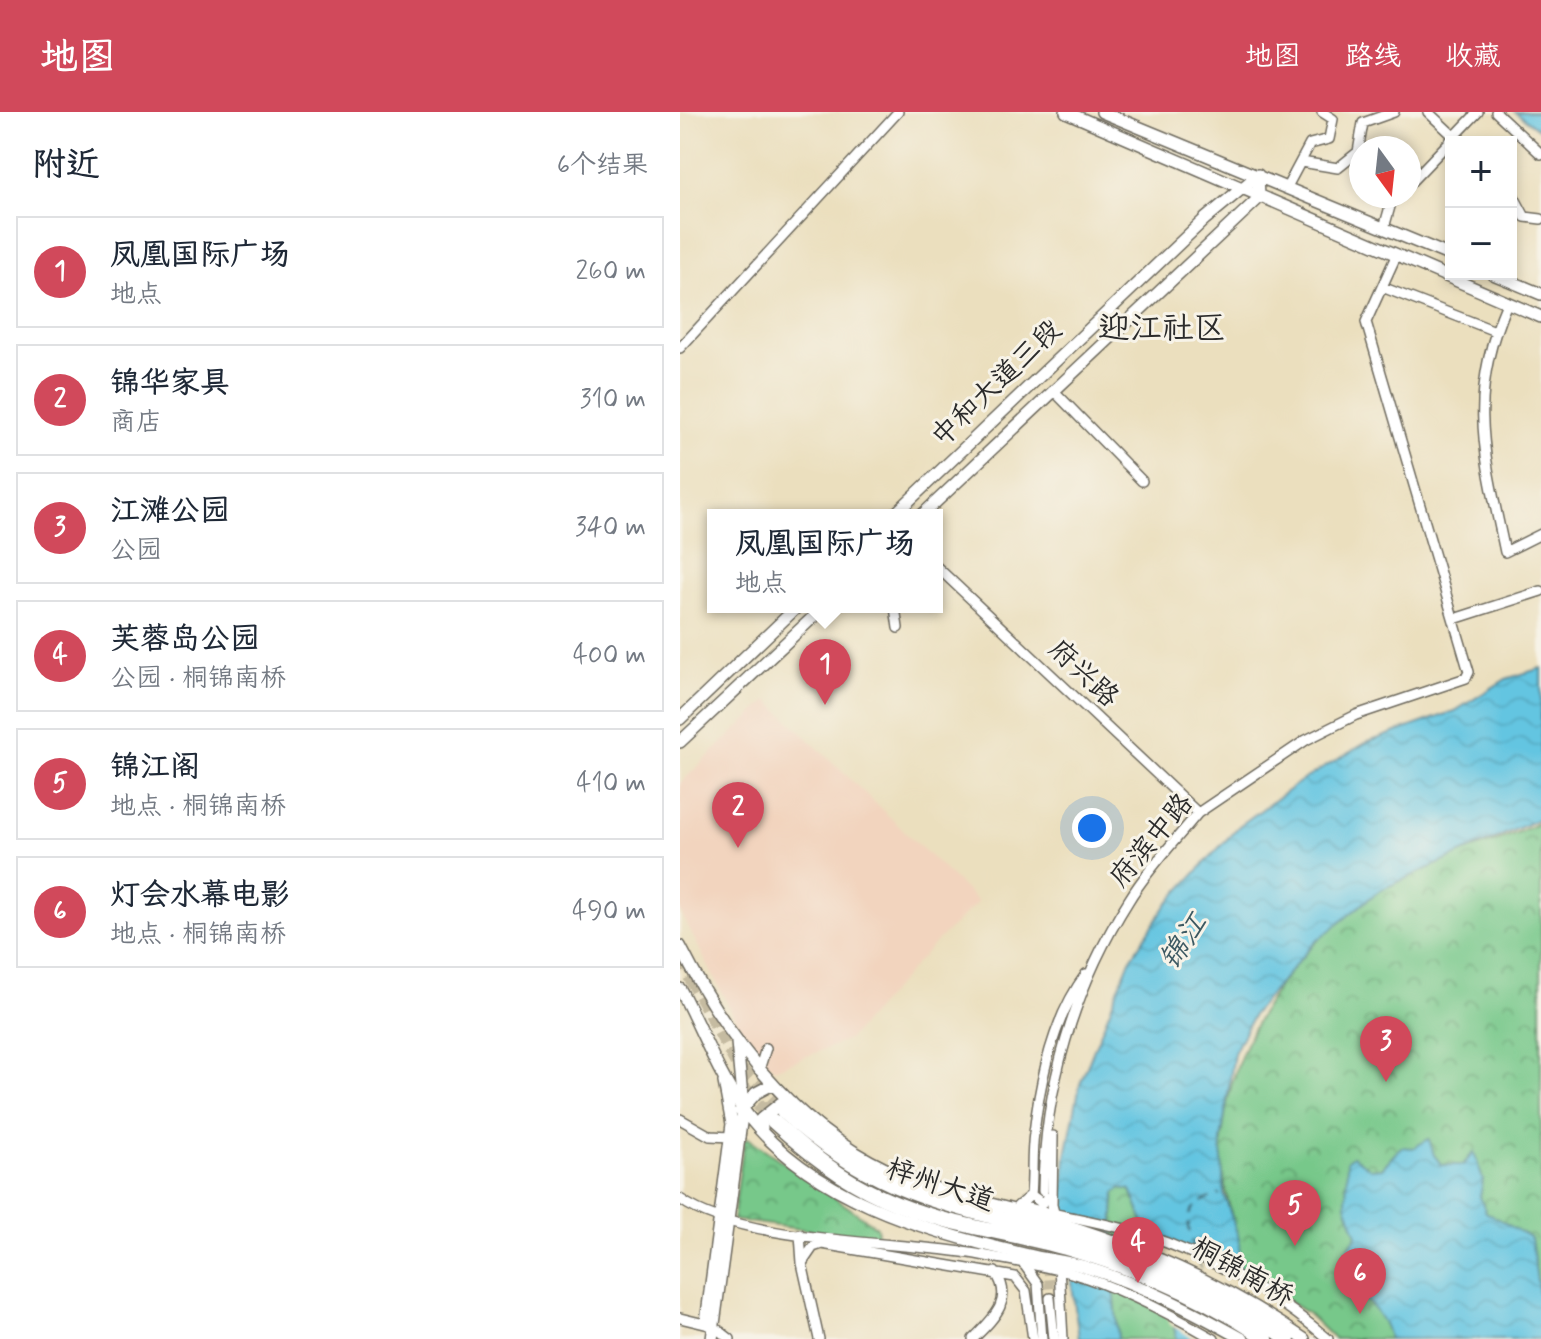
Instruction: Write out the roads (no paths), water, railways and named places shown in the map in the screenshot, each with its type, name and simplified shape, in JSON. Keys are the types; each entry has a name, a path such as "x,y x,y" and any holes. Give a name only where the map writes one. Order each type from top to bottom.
{"highway":[{"name":"梓州大道","path":"777,1115 812,1156 883,1198 950,1222 1061,1239"},
{"name":"桐锦南桥","path":"1061,1239 1179,1290 1266,1339"},
{"name":"桐锦南桥","path":"1061,1239 1153,1265 1243,1309 1288,1339"}],"main road":[{"path":"1066,112 1238,189 1541,317"},
{"path":"1102,112 1445,253"},
{"path":"928,509 1259,198 1258,175"},
{"name":"中和大道三段","path":"900,509 1238,189 1258,175"},
{"path":"1507,280 1541,294"},
{"path":"680,719 791,613"},
{"path":"680,742 818,613"},
{"path":"680,946 737,1042 773,1084 777,1115 821,1180 867,1206 923,1227 1004,1249 1061,1239"},
{"path":"680,989 743,1108"},
{"path":"705,1339 710,1324 743,1108 737,1042"},
{"path":"717,1059 732,1124 725,1220"},
{"path":"732,1124 756,1093 773,1084"},
{"path":"743,1108 777,1115 841,1143 889,1170 1011,1207 1061,1239"},
{"name":"桐锦南桥","path":"1061,1239 1141,1287 1243,1339"},
{"name":"桐锦南桥","path":"1061,1239 1155,1255 1245,1299 1304,1339"},
{"path":"710,1324 712,1339"}],"street":[{"path":"680,348 898,112"},
{"path":"1287,187 1310,144 1329,139 1333,119 1322,112"},
{"path":"1301,162 1338,168 1358,152 1363,123 1360,112"},
{"path":"1363,123 1394,112"},
{"path":"1428,112 1455,136"},
{"path":"1460,136 1478,112"},
{"path":"1496,112 1531,148 1541,154"},
{"path":"1421,173 1445,151"},
{"path":"1517,202 1525,217 1541,219"},
{"path":"1384,228 1390,208"},
{"path":"1396,256 1366,322 1454,619 1541,591"},
{"path":"1382,287 1495,331"},
{"path":"1507,303 1495,331 1482,383 1481,439 1505,552 1541,534"},
{"path":"1054,391 1142,481"},
{"name":"府兴路","path":"943,573 1198,813"},
{"path":"896,613 898,628"},
{"name":"府滨中路","path":"1050,1297 1061,1239 1048,1193 1052,1092 1074,1012 1095,962 1131,897 1198,813 1271,760 1356,715 1466,678 1468,667 1454,619"},
{"path":"1031,1195 1034,1130 1051,1047 1070,996 1095,962"},
{"path":"759,1070 766,1048"},
{"path":"680,1119 710,1136 731,1137"},
{"path":"1031,1195 1042,1203 1048,1193"},
{"path":"1011,1207 1031,1195"},
{"path":"680,1199 697,1211 725,1220 800,1234 974,1254 1024,1264 1061,1239 1073,1274 1214,1339"},
{"path":"800,1234 802,1263 819,1339"},
{"name":"桐锦南桥","path":"1061,1239 1144,1235 1244,1280 1296,1313 1328,1339"},
{"path":"802,1263 813,1247 822,1244 1015,1277 1026,1291 1033,1339"},
{"path":"1004,1249 1024,1264 1050,1297 1063,1339"},
{"path":"973,1339 1002,1305 1004,1287 995,1272"},
{"path":"1042,1339 1050,1297"},
{"path":"1050,1297 1054,1339"},
{"path":"680,1318 710,1324 730,1339"}],"water":[{"path":"1515,112 1541,112 1541,131"},
{"name":"锦江","path":"1541,668 1541,818 1380,890 1313,944 1254,1013 1234,1053 1221,1141 1224,1194 1239,1239 1240,1271 1261,1339 1177,1339 1157,1263 1138,1208 1131,1190 1121,1188 1115,1193 1112,1259 1118,1339 1079,1339 1062,1206 1066,1156 1080,1084 1130,960 1167,904 1239,826 1301,781 1366,743 1455,711 1506,679"},
{"path":"1429,1139 1434,1155 1442,1165 1463,1165 1474,1152 1483,1180 1480,1197 1486,1212 1531,1238 1541,1308 1541,1339 1389,1339 1379,1316 1349,1278 1343,1255 1357,1235 1346,1205 1347,1160 1353,1156 1371,1169 1382,1168 1401,1147 1413,1148"}],"tunnel":[{"path":"680,958 740,1069 783,1111"},
{"path":"744,1088 773,1121"},
{"path":"1046,1239 1050,1298"}],"place":[{"name":"凤凰国际广场","path":"825,705"},
{"name":"锦华家具","path":"738,848"},
{"name":"江滩公园","path":"1386,1082"},
{"name":"锦江阁","path":"1295,1246"},
{"name":"芙蓉岛公园","path":"1138,1283"},
{"name":"灯会水幕电影","path":"1360,1314"}],"district":[{"name":"迎江社区","path":"1162,329"}]}
